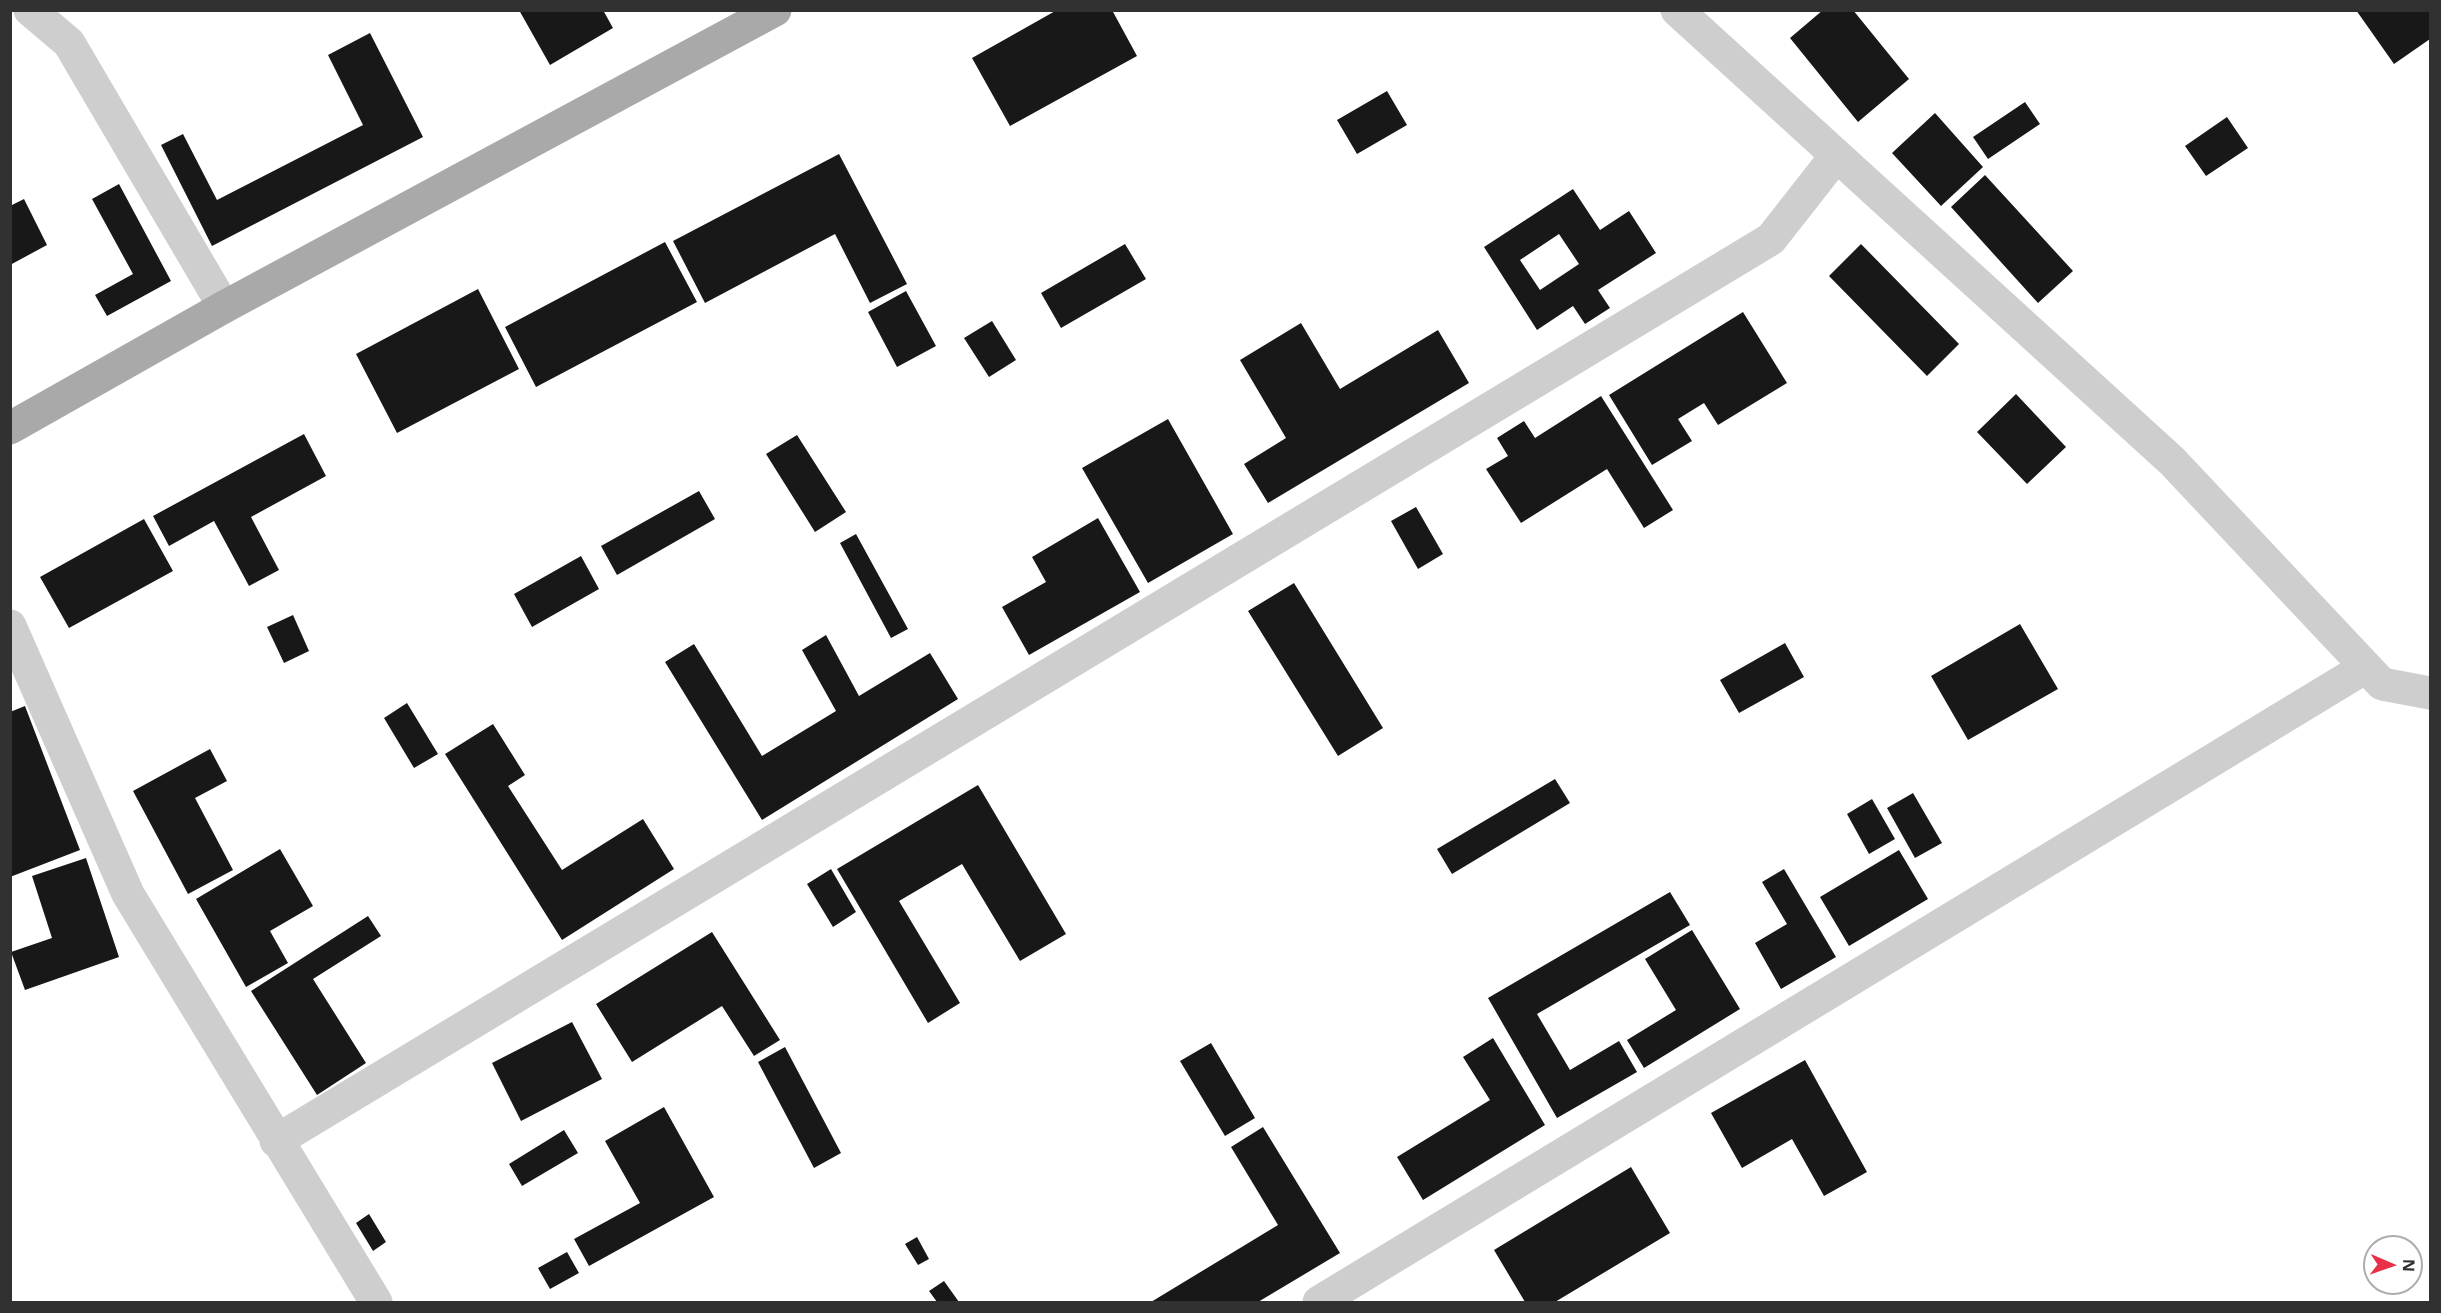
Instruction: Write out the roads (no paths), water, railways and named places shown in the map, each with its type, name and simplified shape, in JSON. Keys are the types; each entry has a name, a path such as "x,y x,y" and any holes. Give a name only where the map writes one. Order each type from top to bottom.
{"main road":[{"path":"10,428 224,307 775,10"}],"street":[{"path":"30,10 69,43 224,307"},
{"path":"1677,10 2172,461 2382,684 2430,693"},
{"path":"276,1141 1771,239 1836,156"},
{"path":"10,626 128,894 276,1141 376,1302"},
{"path":"1319,1302 2366,667"}]}
